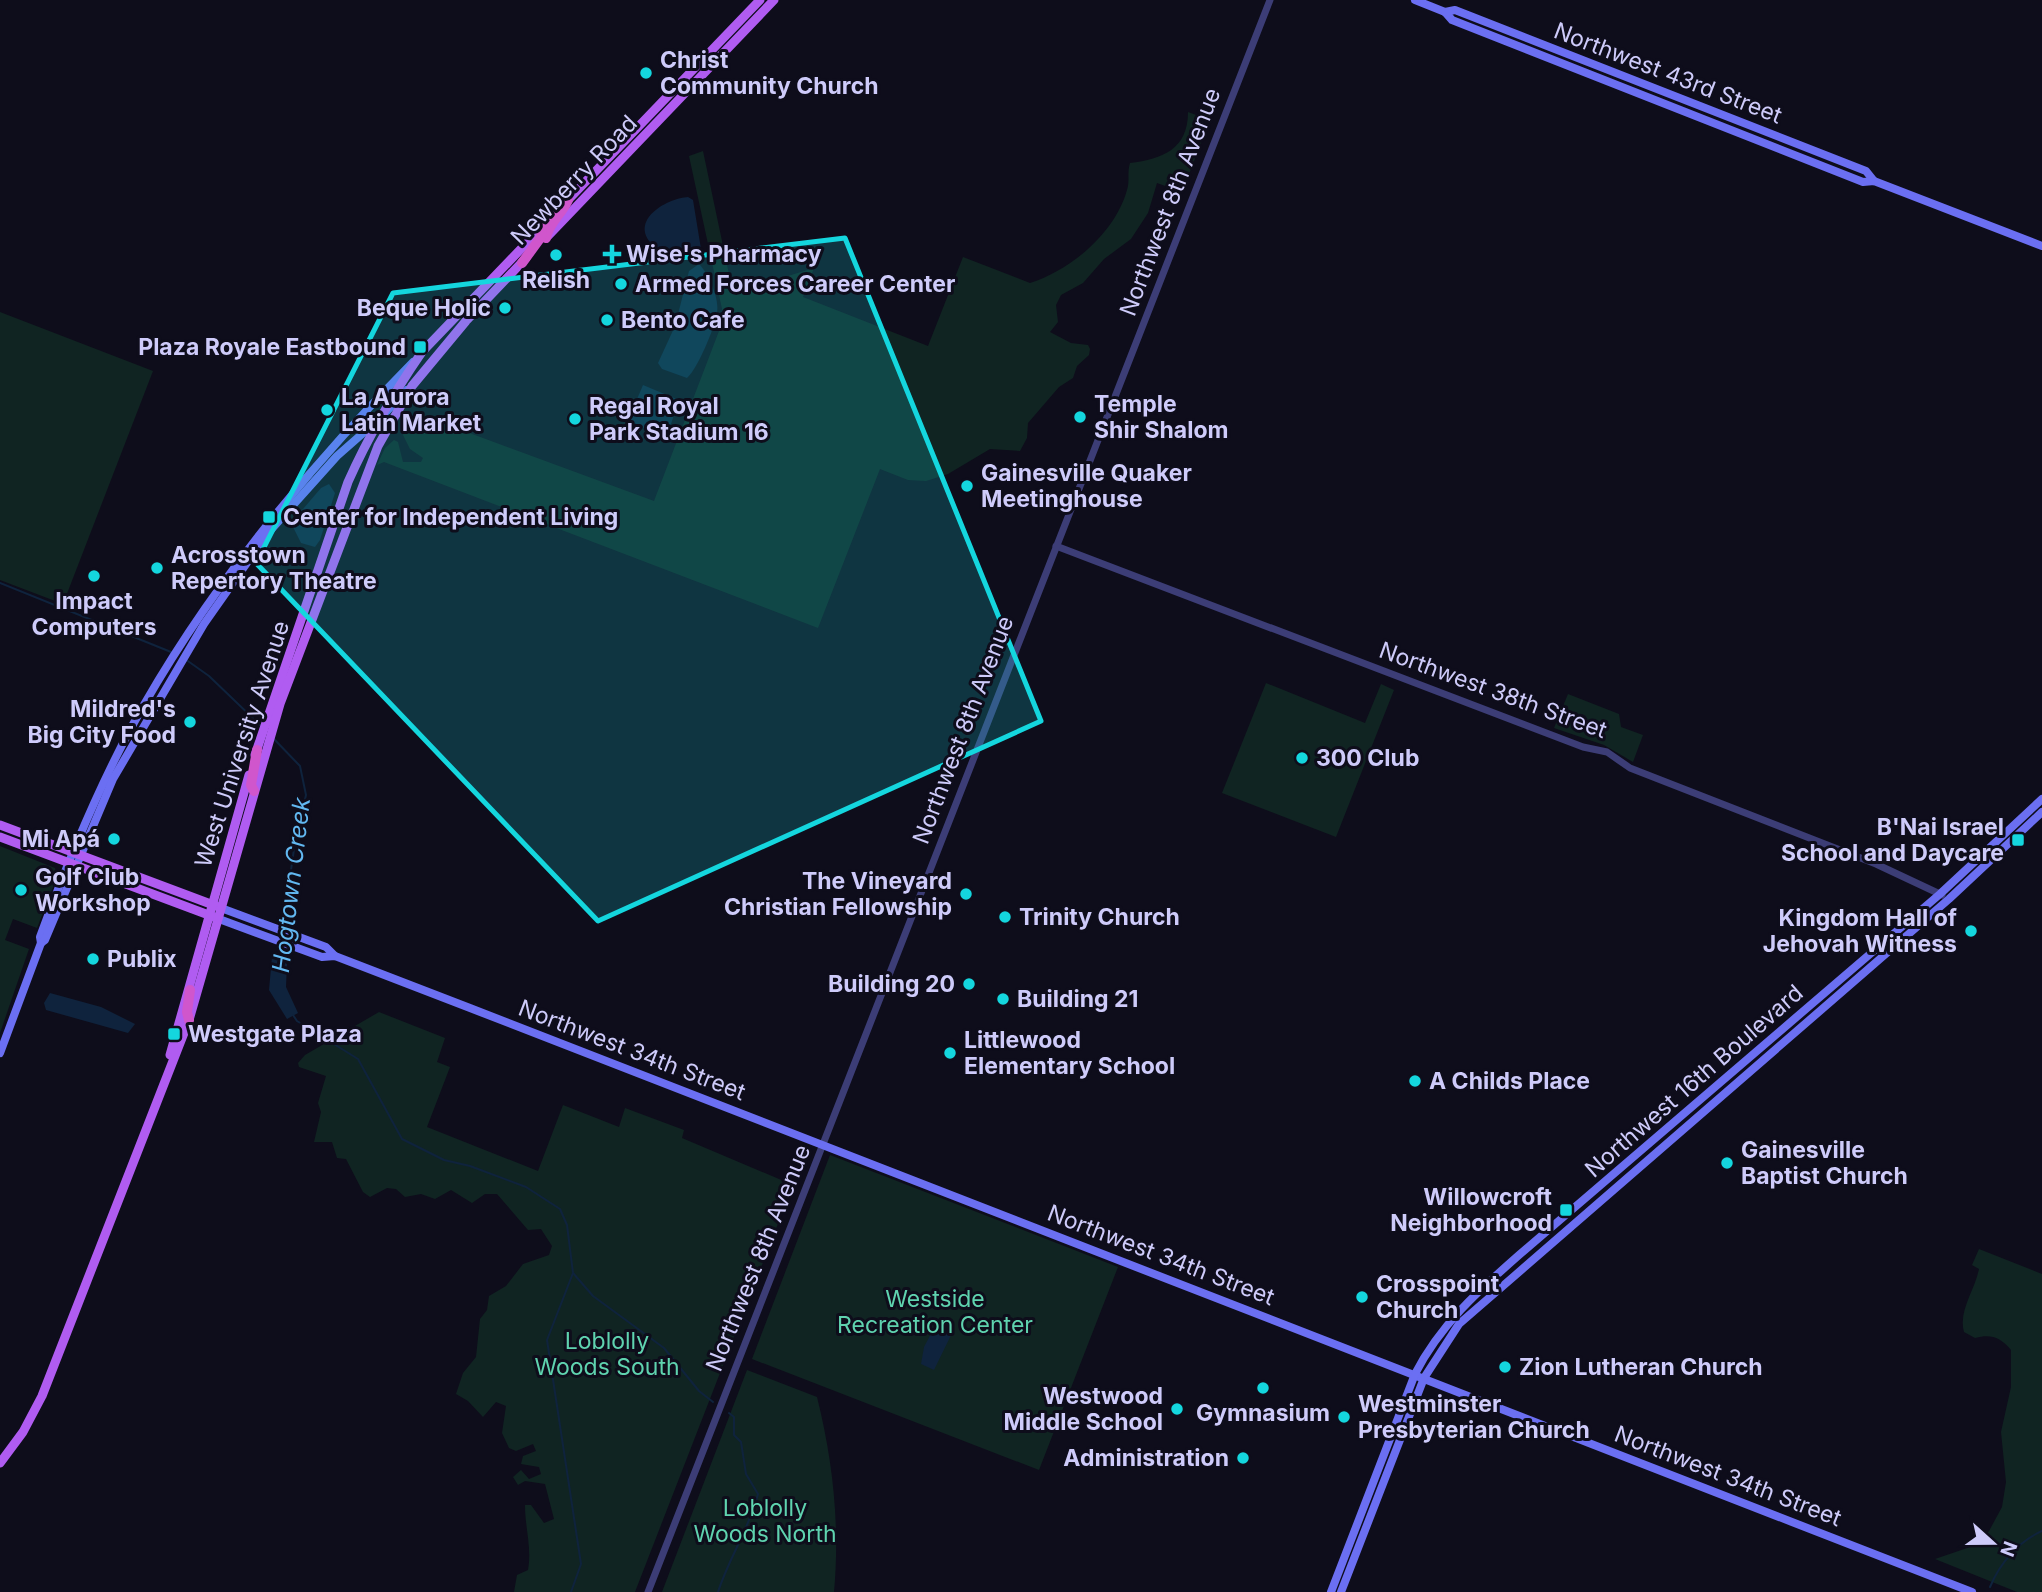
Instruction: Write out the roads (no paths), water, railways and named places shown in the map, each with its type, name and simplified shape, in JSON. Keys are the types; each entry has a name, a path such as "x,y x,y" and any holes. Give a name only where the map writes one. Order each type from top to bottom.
{"highway":[{"path":"546,238 550,225 564,210 568,200"},
{"path":"522,263 542,235 542,226"},
{"path":"254,791 251,785 261,751"},
{"path":"189,1020 187,1012 190,990"}],"main road":[{"name":"Newberry Road","path":"466,307 760,0"},
{"name":"Newberry Road","path":"434,358 774,0"},
{"name":"Northwest 43rd Street","path":"1415,0 1445,12 1452,20 1652,93 1863,182 1874,181 2042,246"},
{"name":"West University Avenue","path":"0,1463 23,1432 42,1396 189,1020 217,906 261,751 348,482 376,422 422,352 466,307"},
{"path":"0,1053 41,943 40,937 119,751 236,564 290,497 422,352"},
{"name":"West University Avenue","path":"272,716 361,487 386,430 412,386 434,358"},
{"path":"185,647 279,522 337,456 412,386"},
{"path":"279,522 279,514 290,497"},
{"name":"West University Avenue","path":"217,906 254,791"},
{"name":"Northwest 16th Boulevard","path":"1375,1491 1415,1374 1441,1331 1476,1292 1940,894 2042,799"},
{"name":"Northwest 16th Boulevard","path":"1375,1491 1424,1378 1448,1338 1483,1300 1949,899 2042,813"},
{"path":"0,825 217,906"},
{"path":"0,837 215,917"},
{"name":"Northwest 34th Street","path":"217,906 326,947 335,956 1972,1592"},
{"name":"West University Avenue","path":"155,1103 215,917"},
{"name":"Northwest 34th Street","path":"215,917 322,957 335,956"},
{"path":"1331,1592 1375,1491"},
{"path":"1341,1592 1375,1491"}],"street":[{"name":"Northwest 8th Avenue","path":"648,1592 1270,0"},
{"name":"Northwest 38th Street","path":"1056,546 1583,747 1607,751 1630,768 1876,864 1949,899"}],"water":[{"path":"688,197 693,200 701,249 680,256 664,251 650,242 645,233 645,225 649,217 663,205"},
{"path":"699,264 713,287 717,314 705,348 687,378 662,369 658,363 675,326 689,271"},
{"path":"643,385 679,400 671,424 661,434 640,427 629,418"},
{"path":"329,484 335,493 320,540 315,547 301,543 291,523 321,488"},
{"path":"272,957 287,964 286,987 298,1013 287,1019 269,990"},
{"path":"50,993 101,1007 135,1024 128,1033 46,1010 44,1003"},
{"path":"935,1326 952,1333 934,1370 921,1364 924,1347"}],"waterway":[{"name":"Hogtown Creek","path":"0,583 171,652"},
{"name":"Hogtown Creek","path":"185,659 209,676 262,727"},
{"name":"Hogtown Creek","path":"273,738 300,766 306,795 295,842 283,926"},
{"name":"Hogtown Creek","path":"280,961 281,945"},
{"path":"293,1015 297,1021 358,1059 402,1139 444,1160 470,1166 526,1187 560,1209 567,1225 573,1273 593,1296 664,1348 699,1391 713,1402"},
{"path":"571,1592 581,1564 547,1340 573,1273"},
{"path":"718,1592 758,1494 746,1474 741,1442 734,1435 734,1417 729,1413"},
{"path":"1990,1587 2011,1554 2042,1531"}],"place":[{"name":"Christ Community Church","path":"646,73"},
{"name":"Wise's Pharmacy","path":"612,254"},
{"name":"Relish","path":"556,255"},
{"name":"Armed Forces Career Center","path":"621,284"},
{"name":"Beque Holic","path":"505,308"},
{"name":"Bento Cafe","path":"607,320"},
{"name":"Plaza Royale Eastbound","path":"420,347"},
{"name":"La Aurora Latin Market","path":"327,410"},
{"name":"Temple Shir Shalom","path":"1080,417"},
{"name":"Regal Royal Park Stadium 16","path":"575,419"},
{"name":"Gainesville Quaker Meetinghouse","path":"967,486"},
{"name":"Center for Independent Living","path":"269,517"},
{"name":"Acrosstown Repertory Theatre","path":"157,568"},
{"name":"Impact Computers","path":"94,576"},
{"name":"Mildred's Big City Food","path":"190,722"},
{"name":"300 Club","path":"1302,758"},
{"name":"Mi Apá","path":"114,839"},
{"name":"B'Nai Israel School and Daycare","path":"2018,840"},
{"name":"Golf Club Workshop","path":"21,890"},
{"name":"The Vineyard Christian Fellowship","path":"966,894"},
{"name":"Trinity Church","path":"1005,917"},
{"name":"Kingdom Hall of Jehovah Witness","path":"1971,931"},
{"name":"Publix","path":"93,959"},
{"name":"Building 20","path":"969,984"},
{"name":"Building 21","path":"1003,999"},
{"name":"Westgate Plaza","path":"174,1034"},
{"name":"Littlewood Elementary School","path":"950,1053"},
{"name":"A Childs Place","path":"1415,1081"},
{"name":"Gainesville Baptist Church","path":"1727,1163"},
{"name":"Willowcroft Neighborhood","path":"1566,1210"},
{"name":"Crosspoint Church","path":"1362,1297"},
{"name":"Zion Lutheran Church","path":"1505,1367"},
{"name":"Gymnasium","path":"1263,1388"},
{"name":"Westwood Middle School","path":"1177,1409"},
{"name":"Westminster Presbyterian Church","path":"1344,1417"},
{"name":"Administration","path":"1243,1458"}],"park label":[{"name":"Westside Recreation Center","path":"935,1312"},
{"name":"Loblolly Woods South","path":"607,1354"},
{"name":"Loblolly Woods North","path":"765,1521"}]}
